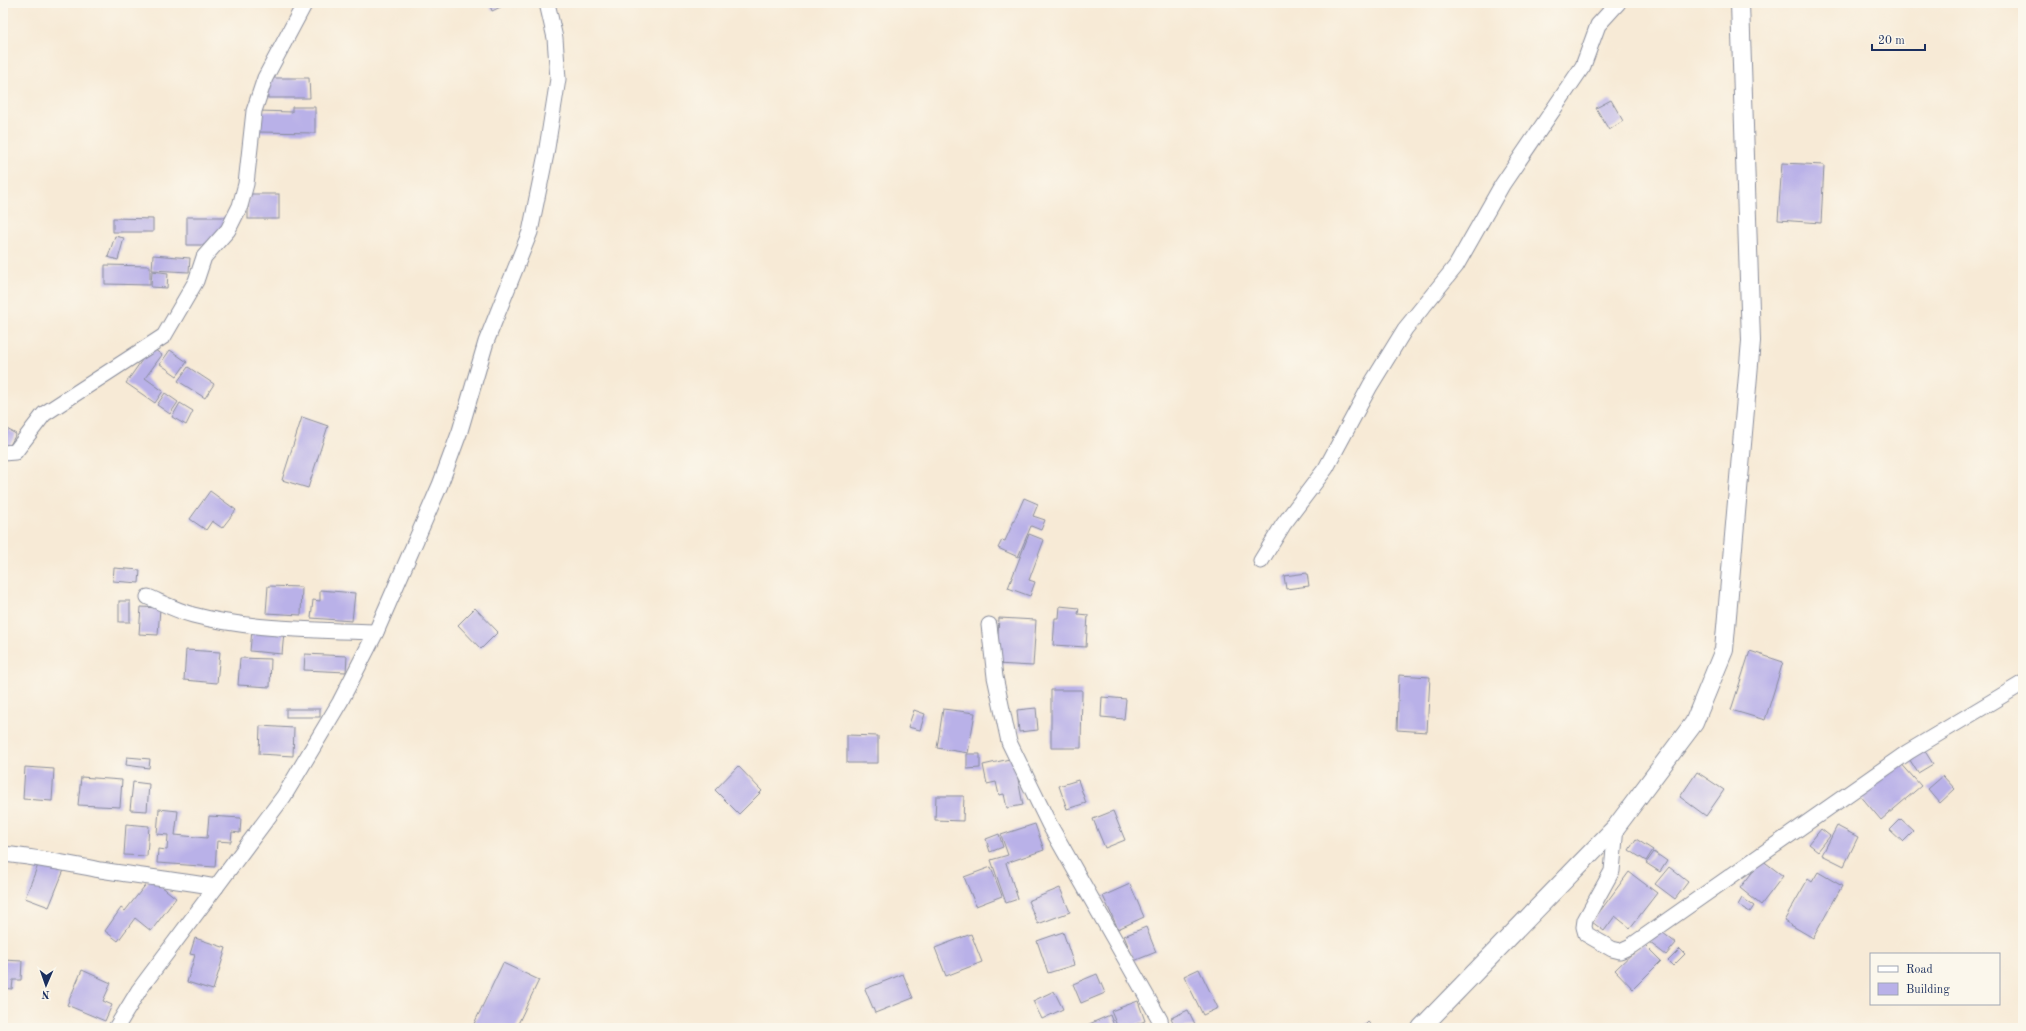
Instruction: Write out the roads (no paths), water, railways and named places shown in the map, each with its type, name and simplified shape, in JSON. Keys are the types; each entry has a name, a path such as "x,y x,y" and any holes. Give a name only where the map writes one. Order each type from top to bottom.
{"street":[{"path":"3,453 15,452 44,414 164,336 196,281 204,257 228,230 240,206 246,184 254,111 265,78 305,3"},
{"path":"116,1028 139,990 284,796 340,702 376,632 440,485 460,431 486,342 530,232 546,154 558,79 555,38 546,3"},
{"path":"1261,561 1283,525 1326,468 1370,386 1405,330 1456,266 1502,184 1583,66 1598,24 1618,3"},
{"path":"1421,1028 1616,827 1694,724 1724,650 1750,341 1740,3"},
{"path":"148,597 192,615 224,621 301,629 376,632"},
{"path":"990,625 995,677 1009,742 1049,824 1160,1020 1162,1028"},
{"path":"1616,827 1612,871 1585,920 1584,927 1586,934 1612,949 1620,951 1632,946 1908,752 2023,683"},
{"path":"3,854 39,857 100,870 165,878 216,887"}]}
